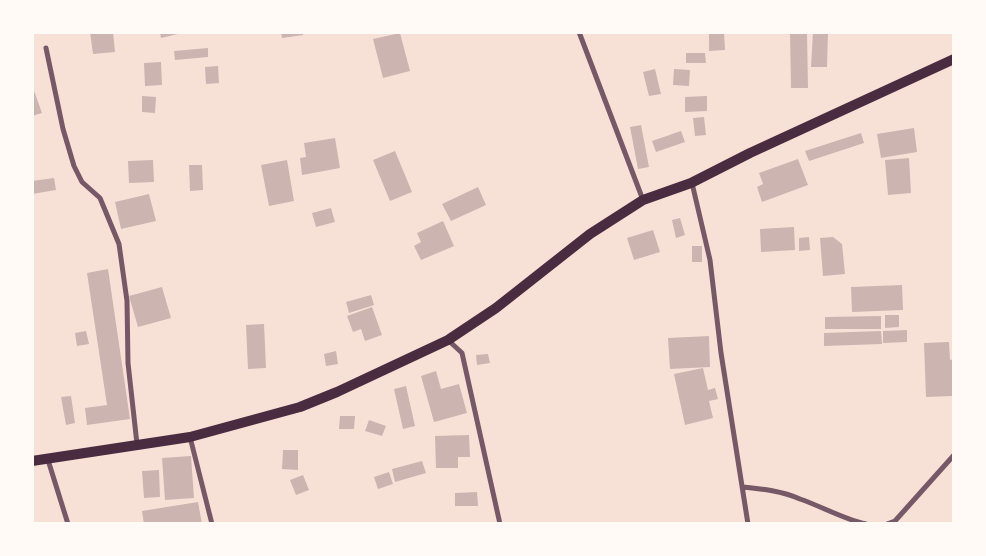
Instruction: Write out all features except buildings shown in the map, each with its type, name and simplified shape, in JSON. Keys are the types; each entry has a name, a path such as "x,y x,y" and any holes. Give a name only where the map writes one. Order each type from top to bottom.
{"main road":[{"path":"32,461 190,437 300,407 337,392 448,340 496,308 590,234 643,200 692,182 954,59"}],"street":[{"path":"578,32 643,200"},
{"path":"46,48 63,129 74,166 82,182 100,198 118,244 127,301 128,363 137,444"},
{"path":"692,182 710,260 721,352 748,524"},
{"path":"448,340 462,353 500,524"},
{"path":"190,437 212,524"},
{"path":"887,524 896,522 954,455"},
{"path":"48,460 68,524"},
{"path":"743,487 766,489 799,498 850,520 866,524"}]}
